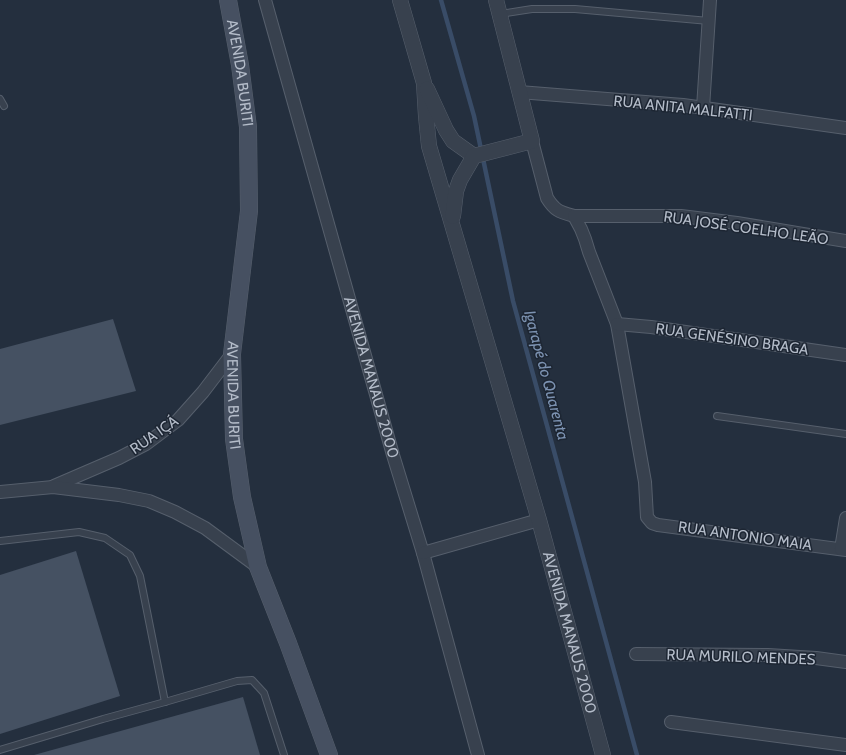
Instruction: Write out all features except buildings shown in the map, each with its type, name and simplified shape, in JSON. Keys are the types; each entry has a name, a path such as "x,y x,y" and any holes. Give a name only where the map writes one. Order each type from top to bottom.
{"main road":[{"name":"AVENIDA BURITI","path":"228,0 240,65 248,127 249,211 232,354 234,439 242,497 258,567 329,755"}],"street":[{"name":"AVENIDA MANAUS 2000","path":"265,0 391,447 423,553 478,755"},
{"name":"AVENIDA MANAUS 2000","path":"400,0 424,83 429,146 540,520 603,755"},
{"path":"703,108 710,0"},
{"path":"452,222 456,191 460,180 477,156 532,141 498,7"},
{"path":"424,83 446,130 454,141 477,156"},
{"name":"RUA ANITA MALFATTI","path":"519,92 703,108 846,128"},
{"name":"RUA JOSÉ COELHO LEÃO","path":"532,141 547,198 557,211 574,216 681,216 737,223 846,242"},
{"path":"574,216 585,239 617,324"},
{"name":"RUA GENÉSINO BRAGA","path":"617,324 651,327 846,356"},
{"name":"RUA ANTONIO MAIA","path":"617,324 645,482 647,517 652,523 844,550"},
{"name":"RUA IÇÁ","path":"53,487 120,458 146,444 178,420 203,392 232,354"},
{"name":"RUA IÇÁ","path":"0,492 53,487 119,495 149,501 175,512 205,528 258,567"},
{"path":"844,550 846,518"},
{"path":"423,553 540,520"},
{"name":"RUA MURILO MENDES","path":"636,654 768,655 816,658 846,662"},
{"path":"671,722 846,745"}],"lane":[{"path":"498,7 576,9 709,21"},
{"path":"0,99 4,106"},
{"path":"717,416 846,434"},
{"path":"0,541 79,532 105,538 130,555 140,576 165,702"},
{"path":"0,750 236,681 252,680 264,693 284,755"}],"waterway":[{"name":"Igarapé do Quarenta","path":"441,0 474,116 513,301 637,755"}]}
